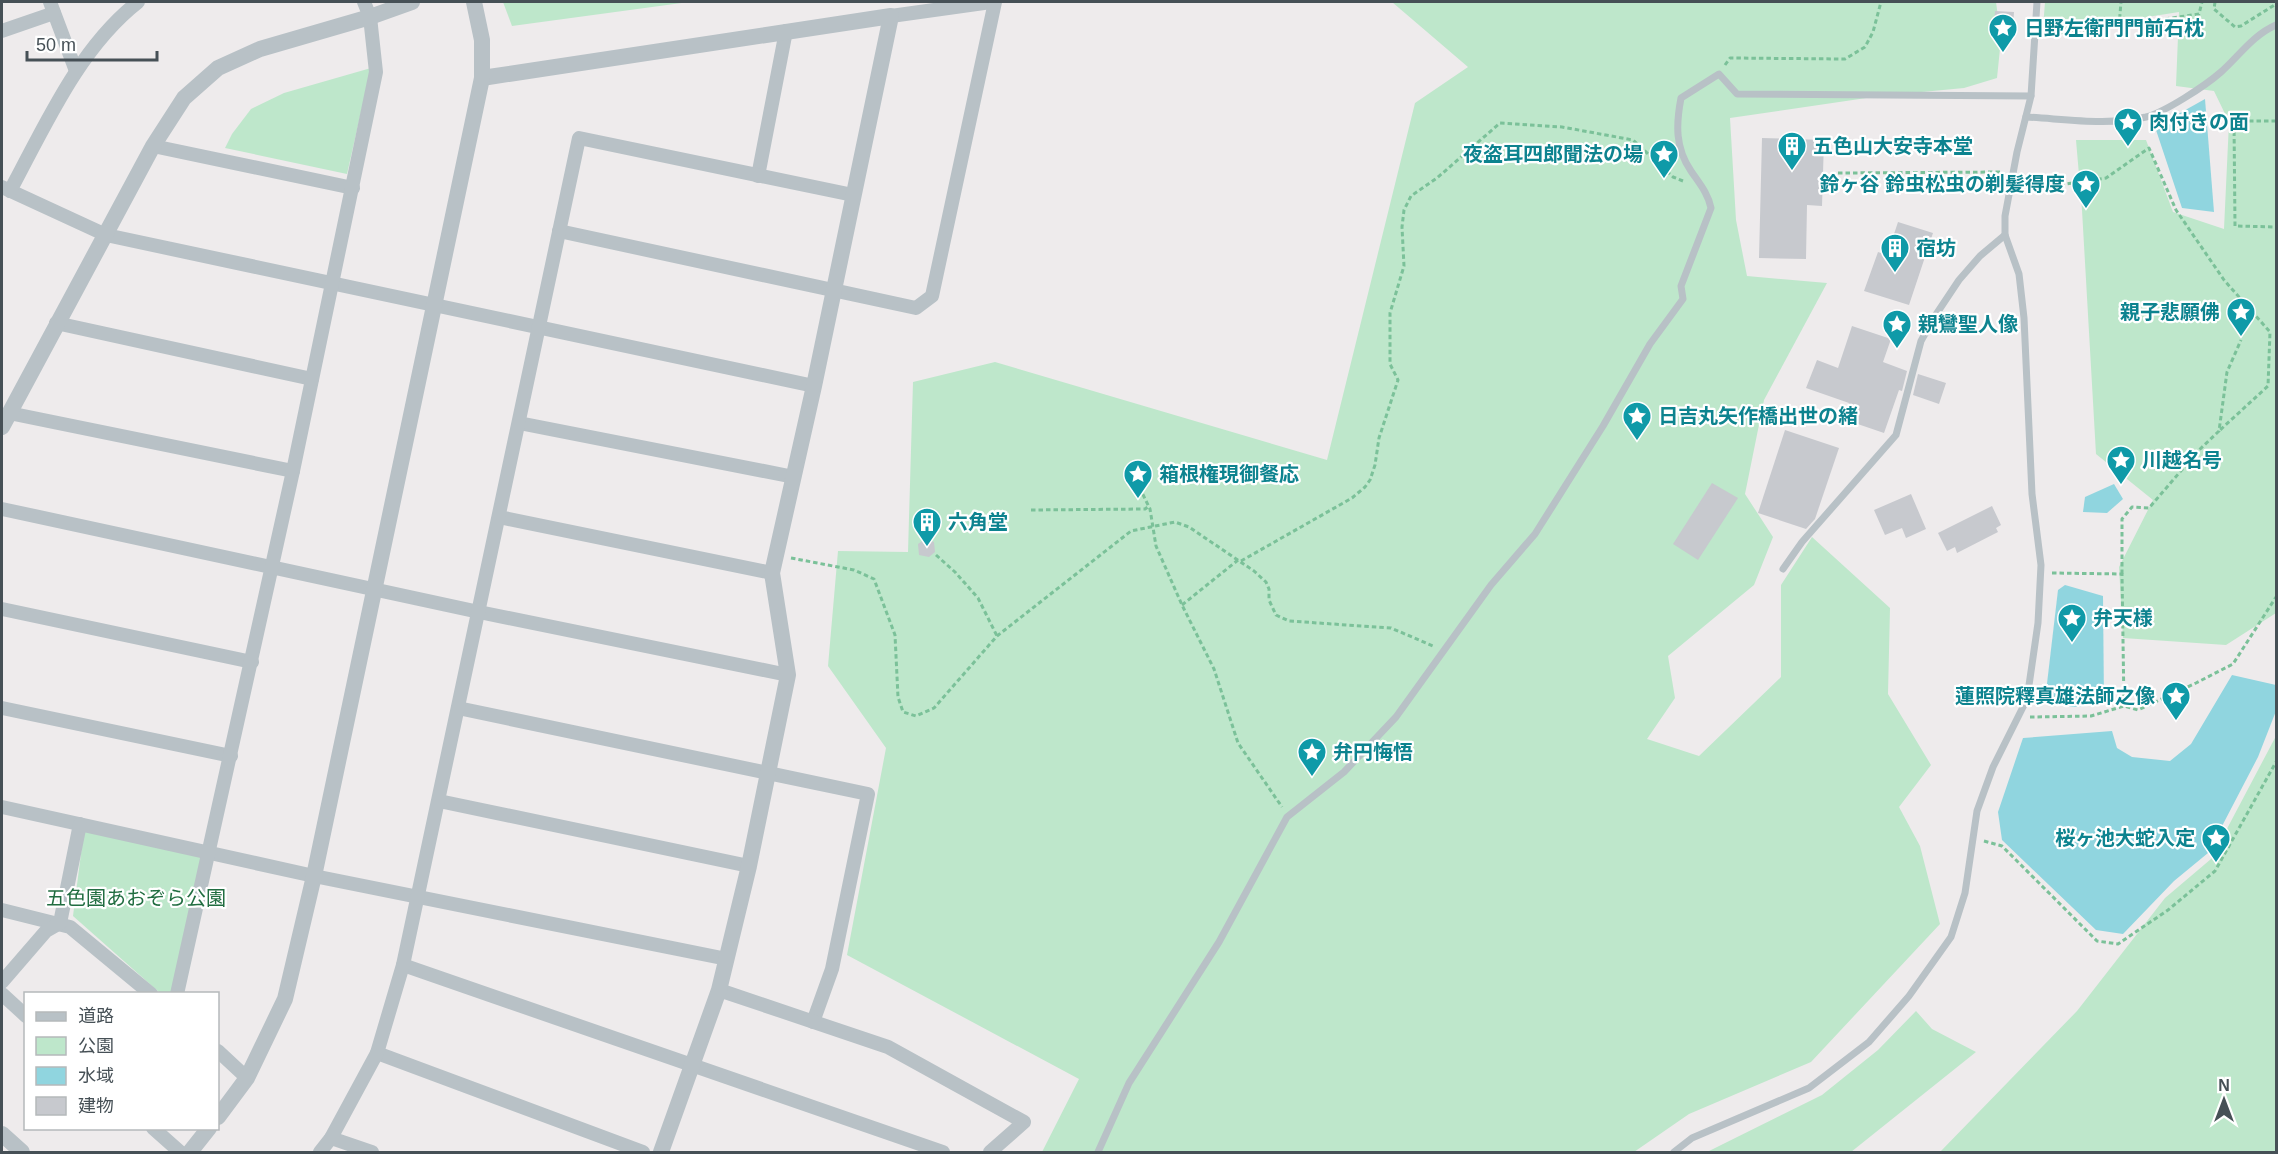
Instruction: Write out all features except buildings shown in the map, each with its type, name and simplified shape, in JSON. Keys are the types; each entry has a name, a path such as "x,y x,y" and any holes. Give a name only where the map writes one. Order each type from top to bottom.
{"street":[{"path":"138,2 118,19 76,70 5,189 106,235 814,386"},
{"path":"293,471 5,420 153,146 184,98 218,69 260,49 367,9 412,2"},
{"path":"219,1116 247,1078 285,999 314,876 482,78 482,40 474,2"},
{"path":"482,78 993,2 932,296 916,308 559,231"},
{"path":"2,31 52,7 76,70"},
{"path":"177,992 252,662 376,72 376,55 367,9"},
{"path":"661,1152 719,990 749,866 788,675 772,573 835,289 891,16"},
{"path":"758,176 786,31"},
{"path":"320,1152 331,1138 377,1053 403,965 579,138 853,195"},
{"path":"153,146 353,188"},
{"path":"56,323 312,379"},
{"path":"519,423 794,477"},
{"path":"2,509 479,612 788,675"},
{"path":"499,517 772,573"},
{"path":"2,609 252,662"},
{"path":"2,708 231,756"},
{"path":"458,708 868,794 832,969 813,1022"},
{"path":"439,801 749,866"},
{"path":"2,807 314,876 727,959"},
{"path":"2,982 46,931 60,923 80,824"},
{"path":"2,910 70,927 150,992"},
{"path":"403,965 943,1152"},
{"path":"719,990 888,1047 1024,1122 990,1152"},
{"path":"2,994 24,1014"},
{"path":"219,1053 247,1078"},
{"path":"377,1053 643,1152"},
{"path":"155,1130 180,1152"},
{"path":"190,1152 207,1130"},
{"path":"2,1134 22,1152"},
{"path":"331,1138 372,1152"}],"lane":[{"path":"1674,1152 1692,1138 1809,1088 1869,1042 1909,996 1952,937 1965,893 1977,810 1993,767 2027,699 2038,623 2041,573 2032,494 2024,318 2019,274 2005,236 2005,216 2031,96 2037,2"},
{"path":"2026,117 2128,120 2148,116 2169,106 2220,73 2254,39 2277,25"},
{"path":"1098,1152 1129,1083 1219,942 1287,817 1362,755 1395,717 1491,585 1535,534 1603,426 1650,344 1683,299 1681,286 1711,208 1709,197 1688,167 1677,141 1677,120 1681,98 1719,74 1737,94 2031,96"},
{"path":"1783,569 1802,542 1896,435 1922,341 1935,316 1959,280 1980,256 2005,236"}],"path":[{"path":"1719,74 1730,58 1845,60 1865,47 1873,32 1881,2"},
{"path":"2119,26 2121,2"},
{"path":"2035,34 2075,32 2199,14 2202,2"},
{"path":"2215,2 2214,9 2235,27 2241,26 2277,4"},
{"path":"2277,121 2234,121 2235,226 2277,227"},
{"path":"1182,605 1239,561 1352,498 1370,480 1379,438 1398,380 1390,364 1390,313 1404,266 1402,227 1404,210 1411,196 1437,178 1500,123 1563,127 1633,140 1673,177 1704,189"},
{"path":"1838,173 2013,174 2066,184 2106,178 2149,148 2176,210 2224,280 2270,332 2268,387 2198,451 2150,508 2132,507 2122,519 2124,706"},
{"path":"2219,431 2227,372 2241,340"},
{"path":"1133,474 1149,506 1156,546 1218,679 1238,742 1278,798 1287,817"},
{"path":"1031,510 1145,509 1149,506"},
{"path":"777,555 854,570 874,579 895,635 898,697 903,712 916,716 934,708 997,636 1131,531 1175,522 1189,527 1266,582 1269,589 1269,600 1276,615 1289,621 1391,628 1443,651"},
{"path":"936,555 978,598 997,636"},
{"path":"2041,573 2122,573"},
{"path":"2018,717 2091,716 2124,706 2138,710 2233,664 2277,597"},
{"path":"1973,838 2002,846 2097,941 2118,944 2168,910 2215,871 2277,762"}],"green space":[{"path":"503,2 689,2 512,26"},
{"path":"1392,2 1996,2 2001,39 1997,78 1964,88 1880,96 1730,118 1736,220 1747,276 1827,283 1764,400 1745,494 1773,537 1754,585 1668,656 1675,698 1647,739 1699,756 1781,677 1781,585 1812,537 1890,608 1888,694 1931,765 1899,807 1920,846 1940,924 1811,1062 1689,1114 1634,1152 1042,1152 1079,1079 847,955 886,748 828,666 838,551 908,552 913,382 995,362 1327,460 1415,103 1468,67"},
{"path":"2045,2 2276,2 2276,613 2226,645 2123,638 2119,567 2153,500 2096,454 2076,140 2146,140 2173,212 2224,229 2229,122 2214,91 2176,86 2179,12 2071,29 2043,28"},
{"path":"371,68 347,174 225,148 232,134 251,109 284,93"},
{"path":"2276,736 2276,1152 1940,1152 2077,1011 2165,898 2211,859"},
{"name":"五色園あおぞら公園","path":"84,830 202,856 172,992 159,992 73,916"},
{"path":"1916,1011 1932,1029 1976,1052 1851,1152 1707,1152 1822,1095 1878,1050"}],"water":[{"path":"2205,99 2214,212 2182,208 2155,127"},
{"path":"2114,484 2123,499 2107,513 2083,512 2085,497"},
{"path":"2065,585 2103,596 2104,704 2073,707 2056,704 2046,692 2058,590"},
{"path":"2232,675 2276,685 2276,711 2258,757 2208,853 2174,881 2123,934 2096,930 2002,840 1998,812 2023,738 2112,731 2117,748 2132,757 2170,761 2191,744"}],"place":[{"name":"日野左衛門門前石枕","path":"2003,54"},
{"name":"肉付きの面","path":"2128,148"},
{"name":"五色山大安寺本堂","path":"1792,172"},
{"name":"夜盗耳四郎聞法の場","path":"1664,180"},
{"name":"鈴ヶ谷 鈴虫松虫の剃髪得度","path":"2086,210"},
{"name":"宿坊","path":"1895,274"},
{"name":"親子悲願佛","path":"2241,338"},
{"name":"親鸞聖人像","path":"1897,350"},
{"name":"日吉丸矢作橋出世の緒","path":"1637,442"},
{"name":"川越名号","path":"2121,486"},
{"name":"箱根権現御餐応","path":"1138,500"},
{"name":"六角堂","path":"927,548"},
{"name":"弁天様","path":"2072,644"},
{"name":"蓮照院釋真雄法師之像","path":"2176,722"},
{"name":"弁円悔悟","path":"1312,778"},
{"name":"桜ヶ池大蛇入定","path":"2216,864"}]}
